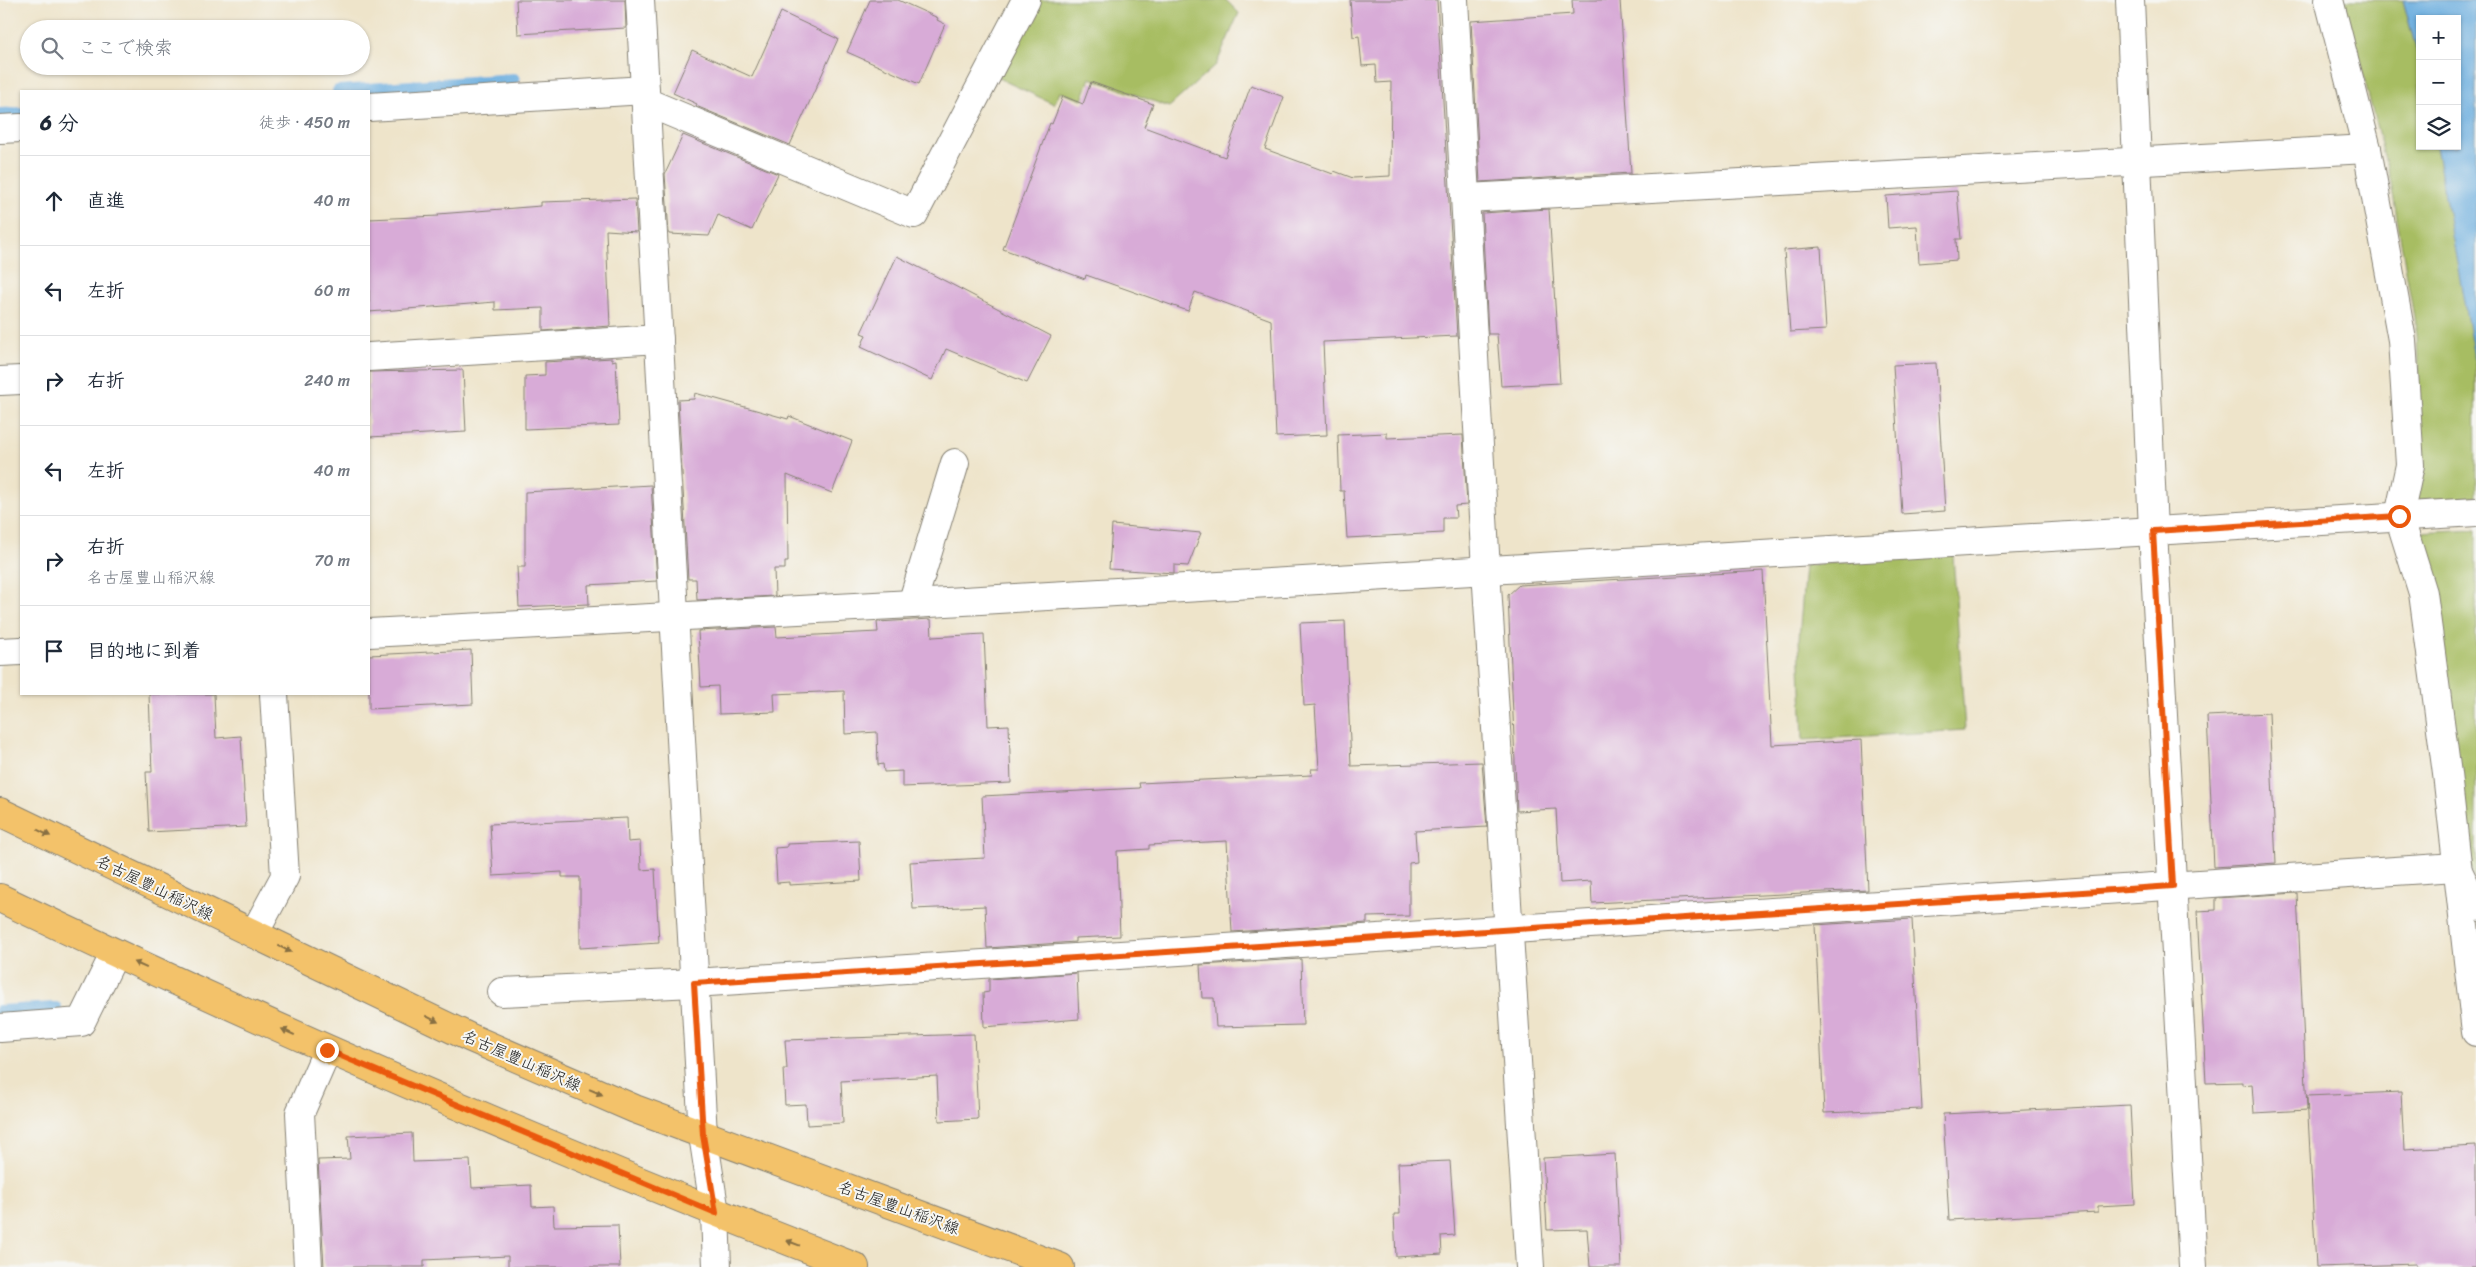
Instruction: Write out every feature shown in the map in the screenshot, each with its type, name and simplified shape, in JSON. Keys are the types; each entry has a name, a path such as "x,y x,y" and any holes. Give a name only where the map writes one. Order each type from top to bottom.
{"main road":[{"name":"名古屋豊山稲沢線","path":"0,812 471,1038 635,1109 1060,1267"},
{"path":"0,898 327,1050 716,1213 855,1267"}],"street":[{"path":"640,0 703,1135 716,1213 716,1267"},
{"path":"370,107 646,96 914,214 1026,0"},
{"path":"1454,0 1467,198 1486,570 1530,1267"},
{"path":"2130,0 2153,531 2193,1267"},
{"path":"2329,0 2367,148 2402,340 2410,465 2409,516 2423,593 2447,774 2476,1032"},
{"path":"0,129 20,128"},
{"path":"1467,198 2367,148"},
{"path":"370,357 659,339"},
{"path":"0,381 20,380"},
{"path":"912,604 955,463"},
{"path":"370,633 912,604 2476,512"},
{"path":"0,652 20,650"},
{"path":"254,934 285,876 274,695"},
{"path":"502,992 694,983 2456,867"},
{"path":"2456,867 2476,907"},
{"path":"0,1028 81,1022 115,953"},
{"path":"308,1267 300,1113 327,1050"}],"green space":[{"path":"1037,0 1226,0 1239,13 1216,65 1169,107 1090,78 1082,100 1060,92 1054,104 998,78"},
{"path":"2344,0 2403,0 2416,48 2416,150 2437,150 2475,353 2476,497 2414,500 2421,471 2417,335 2391,183"},
{"path":"2476,529 2476,883 2466,855 2433,575 2417,532"},
{"path":"1953,555 1965,730 1803,740 1799,639 1805,565"}],"water":[{"path":"2403,0 2476,0 2476,369 2437,150 2461,150 2461,15 2416,15 2416,48"}],"building":[{"path":"516,0 625,0 626,28 518,34"},
{"path":"870,0 898,0 938,18 937,20 945,24 919,84 847,52"},
{"path":"1350,0 1437,0 1457,336 1323,342 1327,435 1276,437 1271,320 1195,292 1188,311 1086,275 1085,279 1003,249 1050,123 1052,124 1063,96 1083,104 1091,82 1153,104 1144,127 1225,157 1251,85 1284,97 1265,149 1333,174 1334,171 1353,178 1390,176 1391,82 1377,83 1376,65 1362,66 1359,36 1353,37"},
{"path":"1572,0 1620,0 1631,173 1480,182 1471,21 1573,14"},
{"path":"781,12 838,39 790,145 696,106 697,104 673,93 692,50 752,77"},
{"path":"683,135 778,174 752,230 718,215 709,236 669,234 665,174"},
{"path":"1957,191 1961,239 1956,239 1957,260 1919,263 1917,226 1888,228 1886,196"},
{"path":"635,199 637,232 606,230 610,326 543,331 543,308 495,310 495,302 370,312 370,219 439,216 438,214 541,206 541,202"},
{"path":"1549,209 1560,383 1501,386 1497,334 1488,334 1482,213"},
{"path":"1821,247 1826,330 1790,332 1784,250"},
{"path":"897,256 1051,336 1027,383 946,349 932,380 861,347 866,335 861,333"},
{"path":"612,358 612,361 616,360 619,425 525,429 525,376 545,375 545,362"},
{"path":"1936,363 1945,511 1902,514 1893,365"},
{"path":"463,370 466,432 370,437 370,372"},
{"path":"695,393 788,419 789,416 852,441 832,493 787,475 788,562 785,562 785,569 774,569 775,596 697,600 696,579 688,579 678,400 694,399"},
{"path":"1387,433 1387,438 1463,435 1467,505 1455,506 1456,518 1443,518 1443,533 1347,538 1344,491 1340,491 1338,435"},
{"path":"651,485 657,581 588,585 589,604 519,607 517,567 525,567 525,492"},
{"path":"1112,525 1201,533 1188,566 1174,565 1174,573 1109,569"},
{"path":"1763,571 1772,745 1861,740 1868,890 1592,903 1591,881 1560,883 1556,809 1517,811 1508,595 1519,585"},
{"path":"931,619 932,637 984,634 988,726 1009,725 1011,783 902,787 902,771 884,772 883,764 878,765 877,732 845,734 844,691 774,694 775,712 719,714 718,686 701,687 698,631 776,627 777,637 878,632 877,622"},
{"path":"1345,621 1351,766 1482,762 1487,827 1415,831 1417,862 1409,863 1409,916 1367,917 1367,923 1232,932 1227,841 1149,845 1149,849 1117,851 1120,936 1075,938 1075,942 987,948 985,906 913,909 910,862 985,858 982,796 1140,788 1139,783 1312,775 1311,769 1319,769 1315,705 1304,706 1300,623"},
{"path":"471,650 473,704 369,709 370,655"},
{"path":"149,695 214,695 216,738 241,736 246,827 149,832 146,772 152,772"},
{"path":"2269,713 2276,863 2214,867 2207,716"},
{"path":"627,818 628,842 640,841 641,870 655,869 659,943 580,948 580,877 562,877 562,872 493,876 490,824"},
{"path":"859,841 861,881 789,885 789,882 777,883 775,848 787,847 787,844"},
{"path":"2297,893 2307,1110 2254,1113 2252,1084 2242,1085 2242,1082 2206,1083 2197,911 2216,910 2216,898"},
{"path":"1912,919 1922,1109 1824,1113 1815,925"},
{"path":"1301,959 1303,1025 1216,1027 1214,998 1202,998 1200,965"},
{"path":"1077,973 1079,1019 984,1027 983,993 989,992 989,979"},
{"path":"974,1034 978,1119 939,1121 937,1076 841,1081 843,1123 807,1125 806,1104 785,1105 783,1069 787,1069 785,1040"},
{"path":"2401,1092 2404,1150 2476,1146 2476,1267 2416,1267 2416,1264 2316,1267 2307,1096"},
{"path":"2130,1105 2135,1204 2098,1206 2098,1212 1949,1220 1943,1114"},
{"path":"412,1133 413,1162 470,1160 472,1188 531,1185 532,1207 553,1206 554,1226 618,1225 620,1267 508,1267 508,1256 424,1260 424,1267 324,1267 318,1160 350,1159 348,1136"},
{"path":"1615,1154 1621,1267 1590,1267 1587,1229 1547,1230 1543,1158"},
{"path":"1450,1161 1455,1235 1441,1236 1442,1254 1396,1257 1394,1214 1400,1214 1398,1163"}],"waterway":[{"path":"353,90 514,79"},
{"path":"0,114 20,113"},
{"path":"0,1011 56,1008"}],"route":[{"path":"327,1050 716,1213 703,1135 694,983 2173,886 2153,531 2399,516"}]}
